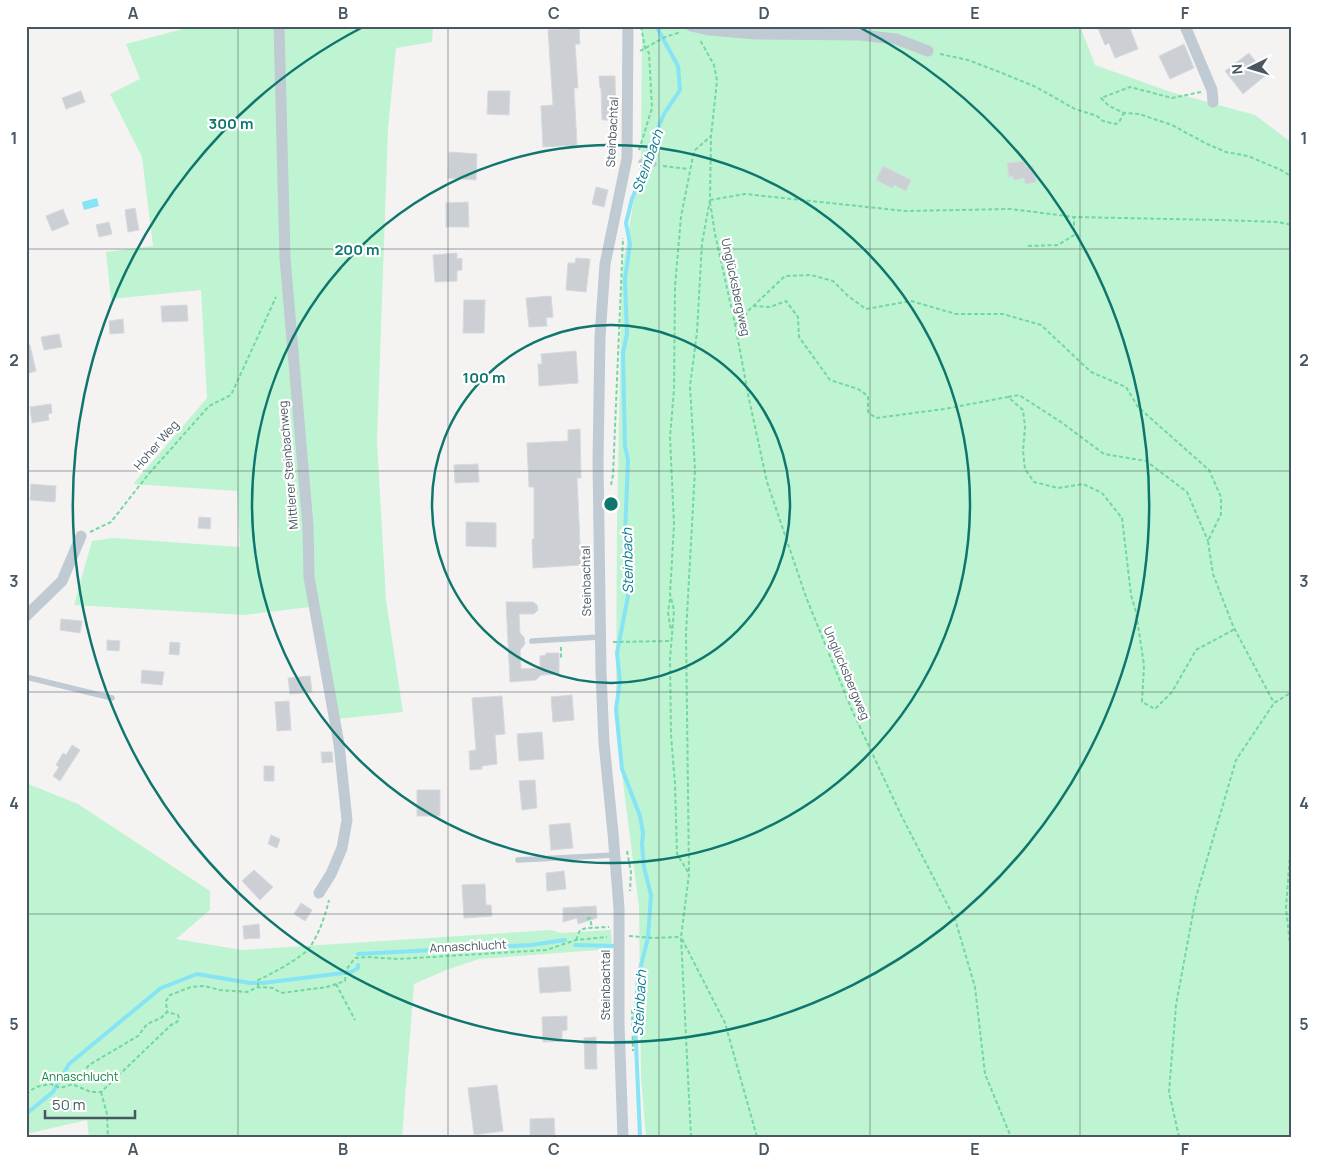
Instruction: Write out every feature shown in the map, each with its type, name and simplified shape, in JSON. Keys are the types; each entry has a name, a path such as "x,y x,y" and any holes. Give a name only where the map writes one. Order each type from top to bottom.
{"street":[{"name":"Mittlerer Steinbachweg","path":"279,26 286,276 308,526 309,576 339,744 347,820 342,848 325,894"},
{"name":"Steinbachtal","path":"623,1137 619,1024 624,936 619,908 604,743 600,637 598,462 600,337 604,264 627,158 628,26"},
{"path":"709,30 727,26"},
{"path":"1185,26 1212,90 1212,102"},
{"path":"693,27 756,34 860,35 896,38 928,51"},
{"path":"26,616 62,581 81,536"}],"lane":[{"path":"641,162 654,164"},
{"path":"532,641 600,637"},
{"path":"26,677 112,698"},
{"path":"518,860 615,855"}],"path":[{"path":"638,153 652,108 649,53 645,48 641,26"},
{"path":"628,56 665,37 693,27 714,65 718,81 711,136 710,200 702,243 697,332 690,386 695,470 686,632 689,874 681,937 691,1137"},
{"path":"928,51 968,60 1002,73 1036,87 1075,109 1097,116 1103,121 1116,124 1124,113"},
{"path":"1212,90 1172,98 1130,87 1101,98 1109,106 1124,113 1139,114 1172,124 1205,143 1226,152 1248,156 1281,170 1292,177"},
{"path":"672,634 668,612 674,547 670,437 674,390 675,286 681,217 689,169 694,151 711,136"},
{"path":"654,164 689,169"},
{"path":"710,200 745,194 906,211 1011,209 1074,217 1278,222 1292,225"},
{"name":"Unglücksbergweg","path":"710,200 715,234 736,324 749,400 770,491 806,597 852,708 902,818 955,919 975,987 985,1074 1011,1137"},
{"path":"1028,246 1058,246 1074,235 1074,217"},
{"path":"609,493 613,475 623,236"},
{"path":"736,324 743,320 753,306 785,276 811,275 833,281 848,296 866,309 910,301 956,314 1003,314 1041,325 1090,372 1126,387 1138,407 1209,470 1221,497 1221,514 1208,541"},
{"name":"Hoher Weg","path":"81,536 111,522 147,476 209,406 231,395 286,276"},
{"path":"753,306 770,307 786,301 798,317 799,336 830,380 858,389 868,396 868,412 876,418 944,409 1019,395 1061,422 1104,454 1146,461 1187,492 1208,541 1213,574 1235,629 1274,703"},
{"path":"1008,397 1023,410 1025,428 1024,468 1034,482 1058,488 1083,484 1102,494 1122,518 1131,595 1136,612 1144,665 1142,702 1154,709 1172,692 1196,650 1235,629"},
{"path":"670,596 674,610 671,642 670,735 675,784 677,854 689,874"},
{"path":"617,642 671,642"},
{"path":"561,652 561,660"},
{"path":"1179,1137 1169,1092 1176,1005 1196,897 1236,760 1274,703 1292,692"},
{"path":"1292,827 1286,908 1292,963"},
{"path":"626,844 630,872 630,891"},
{"path":"258,987 258,980 268,976 309,949 326,913 325,894"},
{"path":"587,919 590,918 592,928"},
{"path":"576,940 580,930 603,927"},
{"name":"Annaschlucht","path":"167,1012 166,1001 170,995 191,987 204,986 220,990 247,992 258,987 273,988 281,993 327,987 345,981 346,970 355,958 398,959 546,950 576,940 624,936 643,938 681,937"},
{"path":"681,937 725,1023 757,1137"},
{"path":"336,984 355,1020"},
{"path":"632,1002 633,1050"},
{"path":"26,1094 36,1087 51,1084 60,1088 73,1084 89,1065 138,1036 147,1024 161,1018 167,1012 178,1015 177,1022 101,1092 91,1092 73,1084"},
{"path":"101,1092 106,1114 108,1137"}],"green space":[{"path":"194,26 433,26 432,42 396,48 388,128 377,442 386,600 403,712 337,719 310,607 243,615 74,605 92,541 113,538 240,547 237,491 133,484 207,398 201,290 111,299 106,252 153,246 142,157 110,94 140,79 126,44"},
{"path":"642,26 1080,26 1095,65 1171,92 1255,115 1292,143 1292,1137 646,1137 641,1077 639,907 616,727 617,524 622,271 641,157"},
{"path":"26,783 78,804 210,891 210,910 176,939 242,950 551,930 561,933 611,930 612,949 479,959 446,970 414,984 402,1137 89,1137 87,1120 26,1134"}],"water":[{"path":"97,198 99,206 84,210 82,202"}],"building":[{"path":"1097,26 1129,26 1138,49 1115,58 1109,43 1105,45"},
{"path":"579,28 580,44 575,44 578,88 574,88 577,145 543,147 541,106 553,105 548,30"},
{"path":"1184,44 1194,68 1170,79 1159,56"},
{"path":"1249,53 1266,75 1243,94 1225,71"},
{"path":"599,76 615,76 616,120 602,120"},
{"path":"81,91 85,102 66,109 62,98"},
{"path":"488,91 510,91 509,115 487,114"},
{"path":"449,152 477,154 476,180 448,178"},
{"path":"1024,161 1026,167 1033,166 1036,182 1025,184 1024,178 1014,180 1013,176 1009,177 1007,163"},
{"path":"883,166 911,180 906,191 894,185 892,188 876,180"},
{"path":"596,187 608,190 604,207 592,204"},
{"path":"468,202 469,227 446,227 446,203"},
{"path":"135,208 139,230 128,232 125,210"},
{"path":"63,209 69,224 52,231 46,216"},
{"path":"109,222 112,234 99,237 96,225"},
{"path":"457,253 457,259 462,258 462,270 457,271 457,281 435,282 433,255"},
{"path":"576,258 590,259 586,292 566,290 568,263 575,263"},
{"path":"551,296 553,317 546,318 547,326 529,327 526,298"},
{"path":"464,300 485,300 484,333 463,333"},
{"path":"187,305 188,321 162,322 161,306"},
{"path":"123,319 124,333 110,334 109,321"},
{"path":"59,334 62,347 44,350 41,337"},
{"path":"26,345 30,345 36,371 26,374"},
{"path":"576,351 578,383 539,386 538,364 542,364 541,354"},
{"path":"51,404 52,413 48,414 49,420 32,423 30,407"},
{"path":"580,429 581,478 577,478 581,565 533,568 534,487 529,487 527,443 568,441 568,430"},
{"path":"478,464 479,482 455,483 454,465"},
{"path":"31,484 56,486 55,502 30,500"},
{"path":"199,517 211,518 210,529 198,528"},
{"path":"466,522 496,523 496,547 466,546"},
{"path":"506,602 533,602 537,605 538,610 534,614 519,614 520,633 524,637 525,644 520,650 521,669 540,668 540,656 546,655 546,653 559,653 559,674 541,675 536,680 510,682"},
{"path":"61,619 82,621 80,633 60,630"},
{"path":"107,640 120,641 119,651 107,650"},
{"path":"170,642 180,643 179,655 169,654"},
{"path":"142,670 164,672 162,685 141,683"},
{"path":"310,676 312,692 290,694 288,678"},
{"path":"572,695 574,720 553,722 551,697"},
{"path":"502,696 505,734 495,735 497,764 482,766 482,769 470,770 469,751 476,750 472,698"},
{"path":"289,701 291,730 277,731 275,702"},
{"path":"542,732 544,759 519,761 517,734"},
{"path":"72,745 80,750 60,781 53,776 59,767 56,765 63,753 66,755"},
{"path":"321,752 332,752 333,762 322,763"},
{"path":"264,766 274,766 274,781 264,781"},
{"path":"535,780 537,808 522,810 519,781"},
{"path":"417,790 440,790 440,816 417,816"},
{"path":"570,823 573,848 551,850 549,825"},
{"path":"271,835 280,839 277,848 268,844"},
{"path":"254,870 273,887 260,900 242,881"},
{"path":"564,871 566,889 547,891 546,873"},
{"path":"485,884 486,905 491,905 492,916 464,918 462,885"},
{"path":"301,903 312,910 305,921 294,914"},
{"path":"596,906 597,918 578,924 577,918 563,922 563,908"},
{"path":"259,924 260,938 244,939 243,926"},
{"path":"569,966 571,991 540,993 538,968"},
{"path":"567,1016 567,1030 562,1031 562,1041 543,1042 542,1017"},
{"path":"596,1037 597,1069 585,1069 584,1038"},
{"path":"497,1085 503,1131 474,1135 468,1088"},
{"path":"554,1118 555,1137 530,1137 530,1119"}],"waterway":[{"name":"Steinbach","path":"640,1137 635,1020 638,977 648,938 651,895 644,867 643,833 640,816 622,769 616,709 620,681 617,653 628,596 625,535 628,460 625,446 623,353 627,334 625,279 630,244 626,223 632,199 645,167 646,156 664,114 680,90 678,66 656,26"},
{"path":"358,954 531,945 565,940"},
{"path":"575,945 617,946"},
{"path":"26,1114 53,1092 69,1064 161,988 197,974 250,983 263,983 351,972 358,968 358,965"}]}
